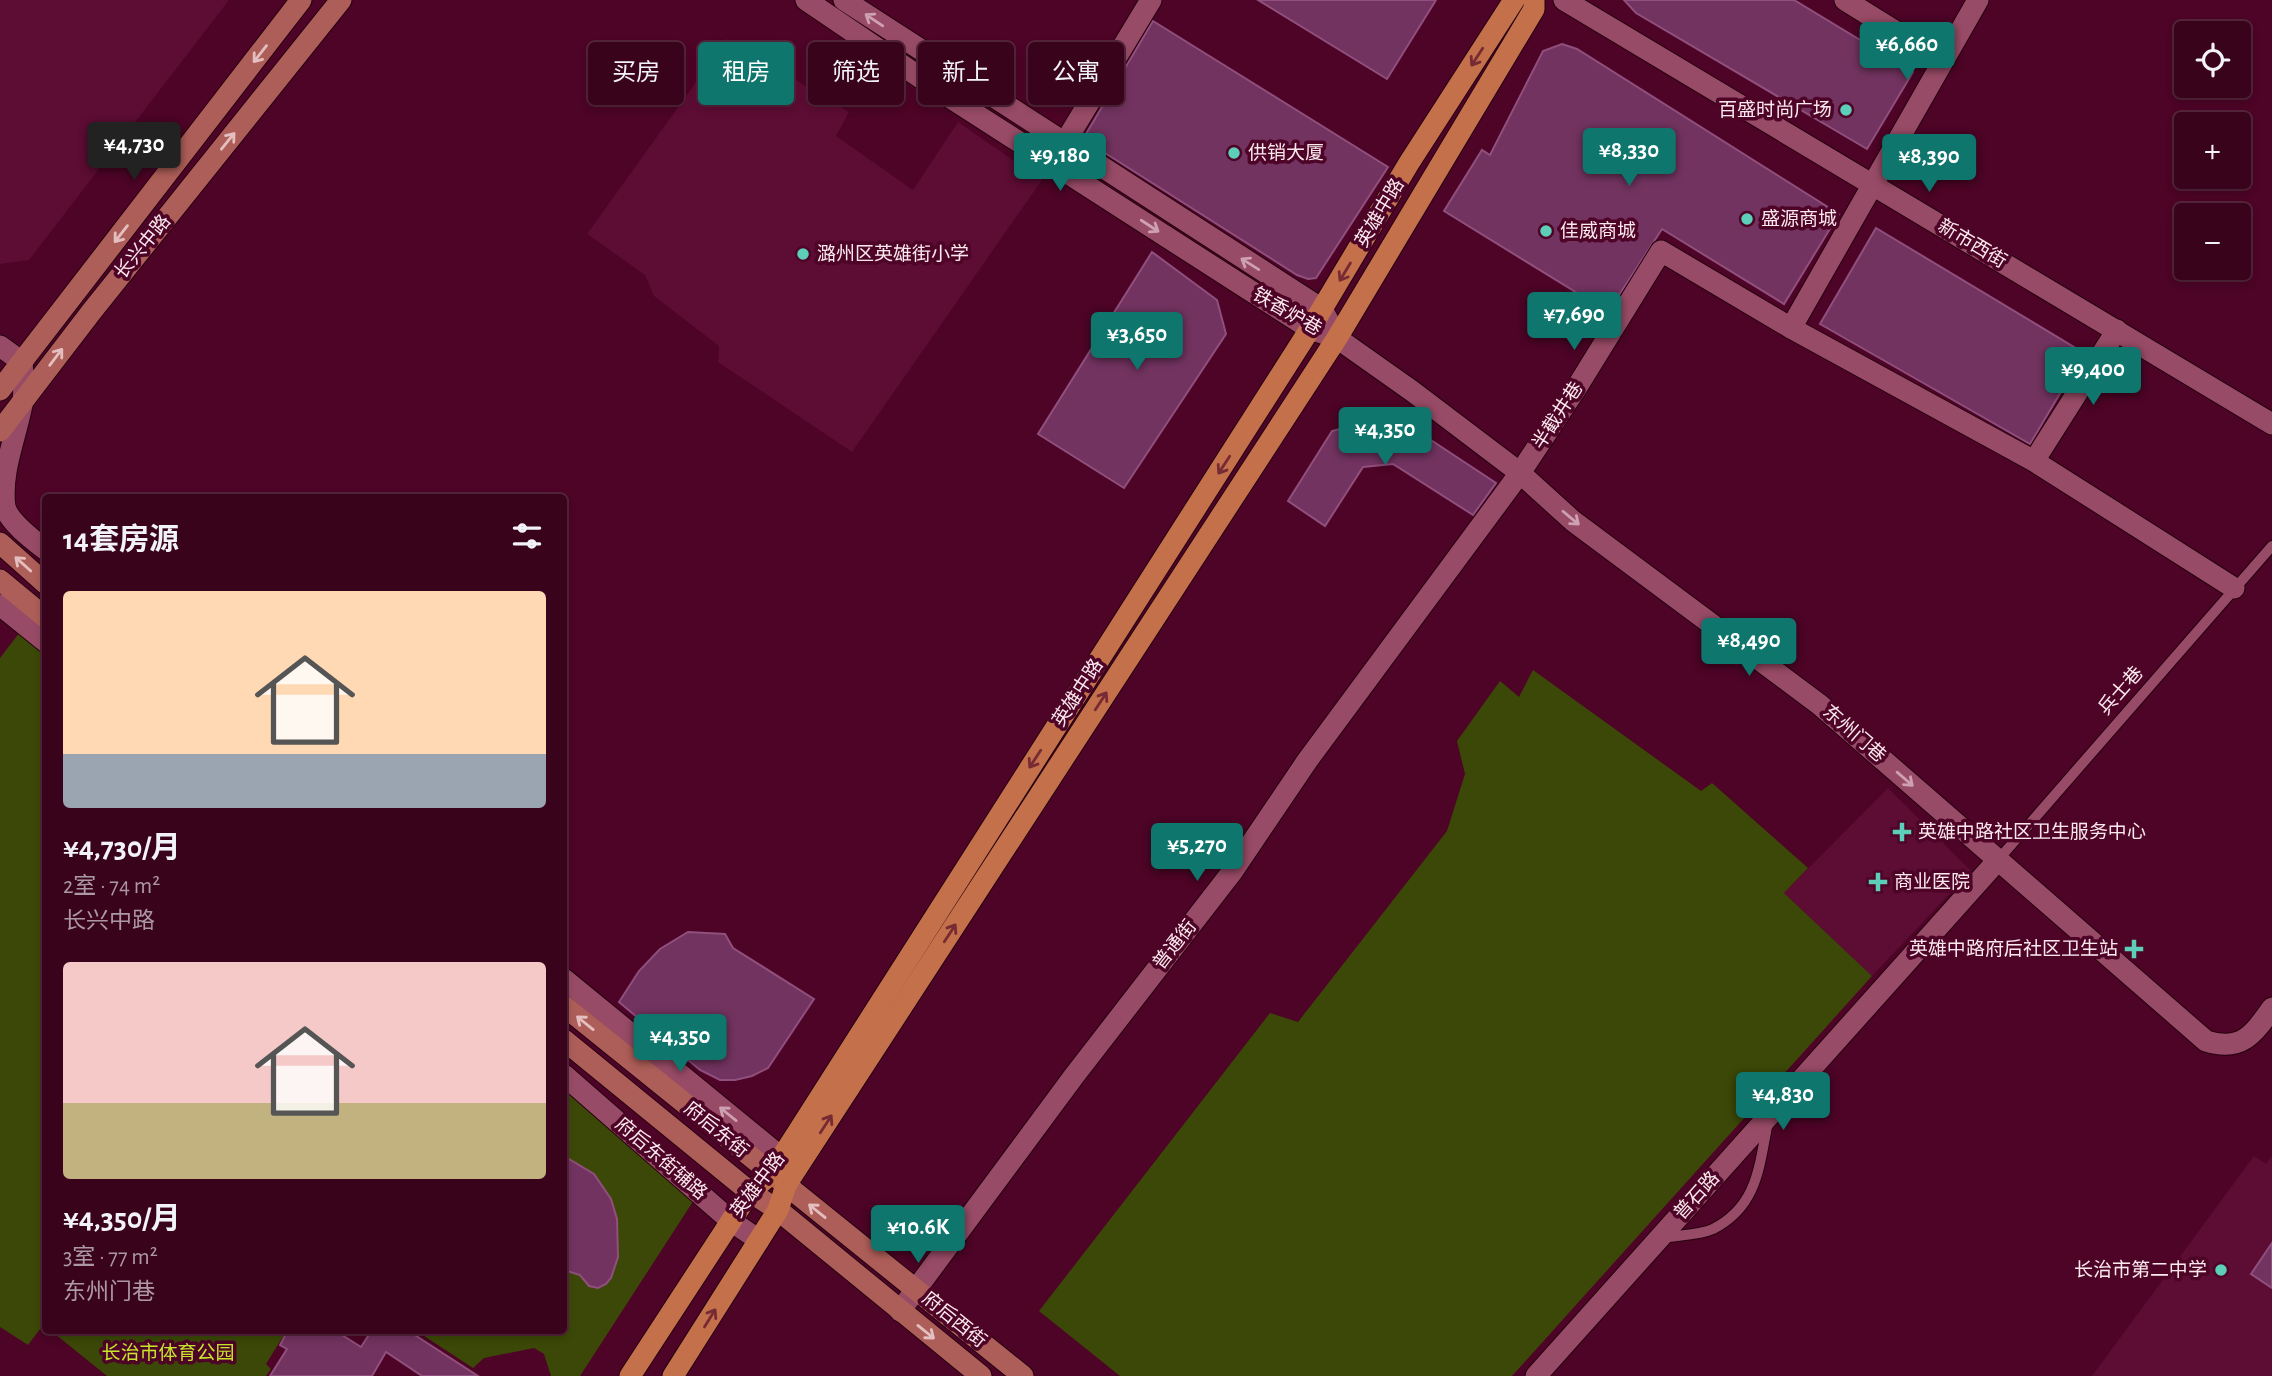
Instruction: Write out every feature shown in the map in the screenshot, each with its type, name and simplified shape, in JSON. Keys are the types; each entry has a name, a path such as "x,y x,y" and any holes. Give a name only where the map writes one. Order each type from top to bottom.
{"main road":[{"name":"长兴中路","path":"0,390 302,0"},
{"name":"长兴中路","path":"0,431 92,311 341,0"},
{"name":"英雄中路","path":"673,1376 778,1210 779,1172 1310,329 1409,163 1514,0"},
{"name":"英雄中路","path":"630,1376 750,1192 779,1172 1337,338 1534,9 1534,0"},
{"path":"0,543 42,580"},
{"path":"0,580 42,615"},
{"name":"府后东街","path":"567,1008 779,1172"},
{"name":"府后东街","path":"567,1042 750,1192 778,1210"},
{"name":"府后西街","path":"779,1172 915,1289 1023,1376"},
{"name":"府后西街","path":"778,1210 981,1376"}],"street":[{"name":"铁香炉巷","path":"806,0 949,97 1310,329 1337,338"},
{"name":"铁香炉巷","path":"844,0 1322,309 1337,338"},
{"path":"1049,161 1064,144 1151,0"},
{"name":"新市西街","path":"1564,0 2272,424"},
{"path":"1845,0 1943,61"},
{"path":"1978,0 1791,328 2034,461 2234,588"},
{"name":"半截井巷","path":"1520,473 1661,251 1791,328"},
{"path":"2034,461 2117,330"},
{"name":"东州门巷","path":"1337,338 1520,473 1573,521 1820,705 2206,1041 2221,1046 2236,1044 2249,1037 2272,1008"},
{"path":"0,346 22,362 24,385 2,480 5,509 26,534 42,547"},
{"name":"普通街","path":"900,1311 1074,1076 1232,872 1307,761 1520,473"},
{"path":"0,605 42,639"},
{"name":"普石路","path":"1536,1376 1998,860"},
{"path":"567,982 779,1172"},
{"name":"府后东街辅路","path":"567,1078 731,1221 759,1240"}],"lane":[{"name":"兵士巷","path":"1998,860 2272,546"},
{"path":"1658,1239 1711,1230 1742,1209 1756,1182 1770,1115"}],"shaded area":[{"path":"0,0 229,0 29,260 0,264"},
{"name":"潞州区英雄街小学","path":"698,79 698,105 794,105 794,79 808,87 808,105 837,105 849,112 836,136 913,190 958,122 1042,180 852,452 718,362 719,346 654,296 645,275 587,234 680,105 684,105 684,99"},
{"name":"商业医院","path":"1888,788 1971,871 1872,976 1784,893"},
{"name":"长治市第二中学","path":"2254,1156 2266,1164 2272,1156 2272,1376 2092,1376"}],"green space":[{"path":"20,632 42,650 42,1326 28,1345 0,1327 0,658"},
{"path":"1533,670 1701,791 1712,783 1808,868 1784,893 1872,976 1512,1376 1120,1376 1039,1311 1270,1013 1298,1022 1447,831 1465,774 1457,741 1500,681 1519,697"},
{"path":"567,1090 694,1200 580,1376 551,1376 544,1354 534,1348 484,1358 473,1368 421,1334 567,1334"},
{"name":"长治市体育公园","path":"55,1334 285,1334 266,1364 271,1369 266,1376 107,1376"}],"building":[{"path":"1258,0 1436,0 1387,79"},
{"name":"百盛时尚广场","path":"1624,0 1794,0 1913,72 1867,149 1636,13"},
{"name":"供销大厦","path":"1153,21 1388,167 1316,278 1308,279 1297,275 1083,139 1103,105 1124,105 1124,70"},
{"path":"1562,44 1577,49 1839,214 1784,304 1662,229 1608,312 1444,211 1482,150 1490,155 1543,51"},
{"path":"1876,228 2084,353 2030,444 1820,324"},
{"path":"1152,252 1217,300 1226,334 1124,488 1038,434"},
{"path":"1393,415 1496,483 1473,515 1393,464 1363,467 1325,526 1288,501 1332,431"},
{"path":"688,932 725,934 733,948 814,999 768,1068 752,1076 720,1080 700,1070 619,1002 639,971 660,949"},
{"path":"567,1158 594,1174 611,1199 617,1219 618,1257 611,1278 598,1288 589,1286 580,1275 567,1271"},
{"path":"2272,1243 2272,1288 2251,1274"},
{"path":"286,1334 340,1334 361,1347 369,1334 413,1334 478,1376 422,1376 386,1352 372,1376 270,1376 287,1349 280,1345"}],"place":[{"name":"百盛时尚广场","path":"1846,110"},
{"name":"供销大厦","path":"1234,153"},
{"name":"盛源商城","path":"1747,219"},
{"name":"佳威商城","path":"1546,231"},
{"name":"潞州区英雄街小学","path":"803,254"},
{"name":"英雄中路社区卫生服务中心","path":"1902,832"},
{"name":"商业医院","path":"1878,882"},
{"name":"英雄中路府后社区卫生站","path":"2134,949"},
{"name":"长治市第二中学","path":"2221,1270"}]}
